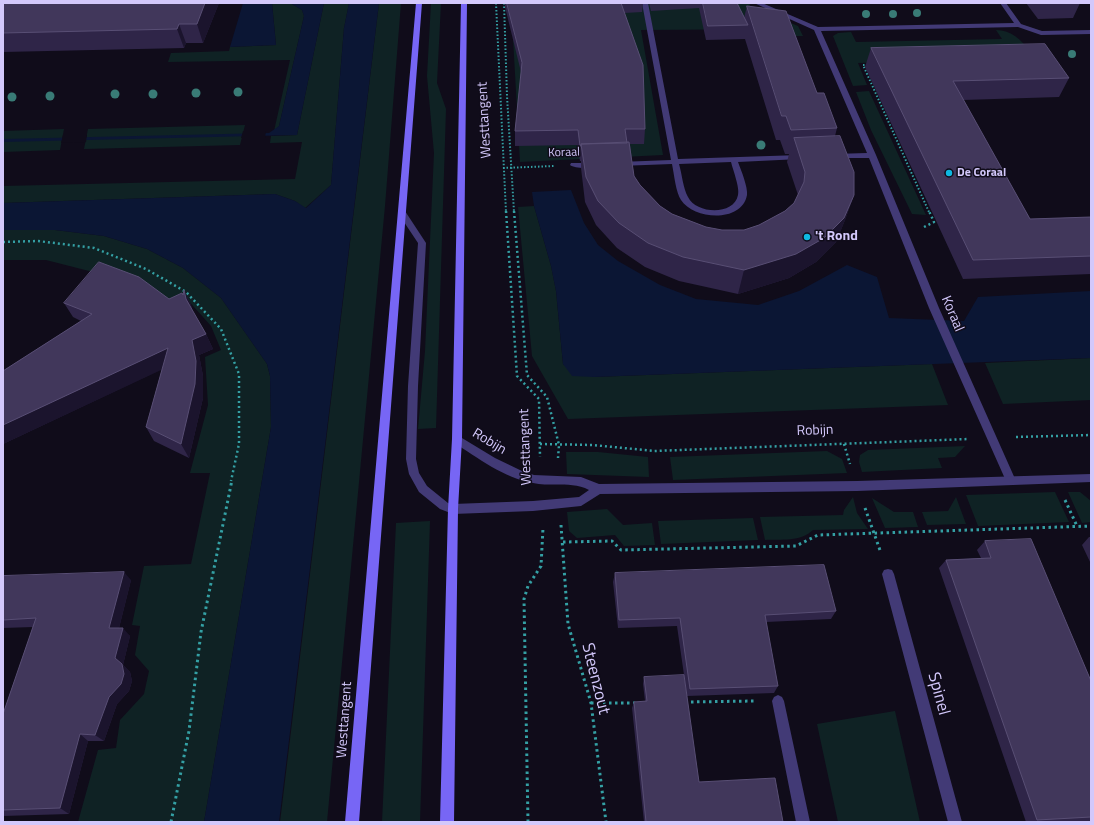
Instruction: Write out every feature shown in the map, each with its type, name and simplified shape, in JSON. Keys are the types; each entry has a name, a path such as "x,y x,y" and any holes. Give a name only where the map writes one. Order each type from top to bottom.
{"main road":[{"name":"Westtangent","path":"352,822 419,3"},
{"name":"Westtangent","path":"447,822 453,508 457,439 464,3"}],"street":[{"path":"645,3 675,162 684,199 694,208 714,213 727,212 740,203 743,192 734,160"},
{"path":"757,3 816,29 1019,25 1041,34 1091,32"},
{"path":"1003,3 1019,25"},
{"name":"Koraal","path":"816,29 872,155 961,371 1011,481"},
{"path":"826,156 872,155"},
{"name":"Koraal","path":"574,165 811,157"},
{"path":"402,213 422,243 413,386 411,459 414,474 423,489 444,506 453,508 543,505 581,501 598,489"},
{"name":"Robijn","path":"457,439 491,461 520,475 542,479 581,481 598,489 857,486 1091,478"},
{"name":"Spinel","path":"888,574 955,822"},
{"path":"778,701 802,822"}],"path":[{"name":"Westtangent","path":"496,3 503,168 517,376 539,400 542,479"},
{"path":"504,3 507,120 512,168 527,375 547,397 559,445 558,479"},
{"path":"870,64 862,65 934,222 906,238"},
{"name":"Koraal","path":"503,168 574,165"},
{"path":"3,242 38,241 94,248 146,269 186,292 221,330 240,374 239,444 201,632 189,731 171,822"},
{"name":"Robijn","path":"540,444 593,446 654,451 1091,435"},
{"path":"1055,480 1077,526"},
{"path":"857,486 888,574"},
{"name":"Steenzout","path":"559,503 568,624 590,703 606,822"},
{"path":"528,822 524,599 528,586 541,566 543,505"},
{"path":"563,542 612,541 621,550 796,546 818,535 1091,526"},
{"path":"677,702 778,701"},
{"path":"590,703 638,703"}],"green space":[{"path":"272,3 292,4 302,10 304,16 279,126 274,131 290,60 168,62 171,53 229,51 230,47 276,45"},
{"path":"324,3 349,3 344,28 331,185 305,208 295,201 275,194 3,203 3,186 295,179 302,142 270,143 271,136 297,135"},
{"path":"379,3 401,3 385,206 327,822 280,822"},
{"path":"431,3 441,3 437,83 446,109 436,428 418,429 425,351 434,153 427,76"},
{"path":"511,3 749,3 750,6 798,26 803,36 786,36 781,29 641,30 663,155 520,162"},
{"path":"996,30 1001,30 1016,36 1030,52 896,62 858,63 867,85 853,86 833,36 838,33 851,32 856,42 1002,39"},
{"path":"869,91 926,215 912,214 871,130 856,92"},
{"path":"245,125 240,145 84,149 88,129"},
{"path":"64,129 60,150 3,152 3,131"},
{"path":"534,206 551,266 556,291 563,364 594,377 932,364 948,405 568,419 532,356 518,207"},
{"path":"3,230 55,230 104,236 147,249 183,268 221,298 267,364 270,376 271,427 204,822 78,822 98,750 116,748 120,720 144,694 149,671 135,655 140,626 132,625 144,566 191,564 210,473 190,473 208,405 205,357 221,350 211,326 185,297 168,303 136,283 46,260 3,260"},
{"path":"1091,358 1091,400 1003,404 985,363"},
{"path":"965,446 955,457 938,458 942,468 862,472 859,462 860,455 868,450"},
{"path":"827,451 842,459 847,473 673,480 670,457"},
{"path":"566,452 598,452 648,457 649,477 567,474"},
{"path":"1055,492 1069,522 978,526 966,495"},
{"path":"1068,492 1080,492 1091,501 1091,522 1082,523"},
{"path":"853,497 857,513 868,529 813,530 808,534 797,538 765,540 760,517 843,515 844,510"},
{"path":"956,497 966,524 927,525 922,512 948,511"},
{"path":"872,498 894,512 913,512 918,527 885,528"},
{"path":"607,509 623,525 652,523 655,545 624,546 615,535 577,538 569,531 567,512"},
{"path":"753,518 758,540 661,544 658,521"},
{"path":"430,521 420,822 382,822 396,523"},
{"path":"895,711 920,822 838,822 817,724"}],"water":[{"path":"243,3 272,3 276,45 230,47"},
{"path":"285,3 324,3 297,135 3,142 3,139 269,133 279,126 304,16 302,10 292,4"},
{"path":"349,3 379,3 279,822 204,822 271,427 270,376 267,364 221,298 183,268 147,249 104,236 55,230 3,230 3,203 275,194 295,201 306,208 331,185 344,28"},
{"path":"571,190 584,223 598,245 618,261 660,285 696,299 758,305 799,291 847,265 877,277 889,318 964,321 978,297 1091,291 1091,358 594,377 572,376 563,364 556,291 551,266 534,206 532,192"}],"pier":[{"path":"243,131 266,131 265,138 241,138"},
{"path":"63,135 87,135 86,142 61,143"}],"building":[{"path":"3,3 205,3 197,24 179,24 177,29 3,33"},
{"path":"507,3 621,3 643,65 645,129 625,129 627,143 581,144 581,146 578,130 515,131 522,63"},
{"path":"703,3 737,3 748,25 708,26"},
{"path":"747,6 786,11 817,93 824,93 837,128 791,130 786,116 782,116"},
{"name":"De Coraal","path":"1045,44 1069,78 953,81 1030,219 1091,217 1091,256 973,260 871,48"},
{"path":"840,136 854,172 854,195 844,218 824,238 796,254 744,270 683,257 648,243 619,223 598,201 586,177 581,144 629,142 634,176 640,185 660,206 672,214 706,227 722,230 744,230 759,225 785,211 794,203 804,182 805,172 794,138"},
{"path":"99,262 139,277 169,299 182,293 183,295 184,290 186,299 206,334 192,340 196,361 195,384 181,444 146,427 168,348 3,425 3,371 92,314 64,303"},
{"path":"1031,539 1091,681 1091,817 1037,820 946,560 991,558 985,541"},
{"path":"824,565 836,611 765,615 778,686 690,689 680,618 619,620 615,573"},
{"path":"124,572 109,628 123,628 115,658 122,664 124,674 121,684 109,697 95,735 80,734 60,808 3,810 3,714 36,618 3,620 3,576"},
{"path":"684,675 699,782 775,778 783,822 646,822 634,702 647,701 644,677"}],"place":[{"name":"De Coraal","path":"949,173"},
{"name":"'t Rond","path":"807,237"}]}
